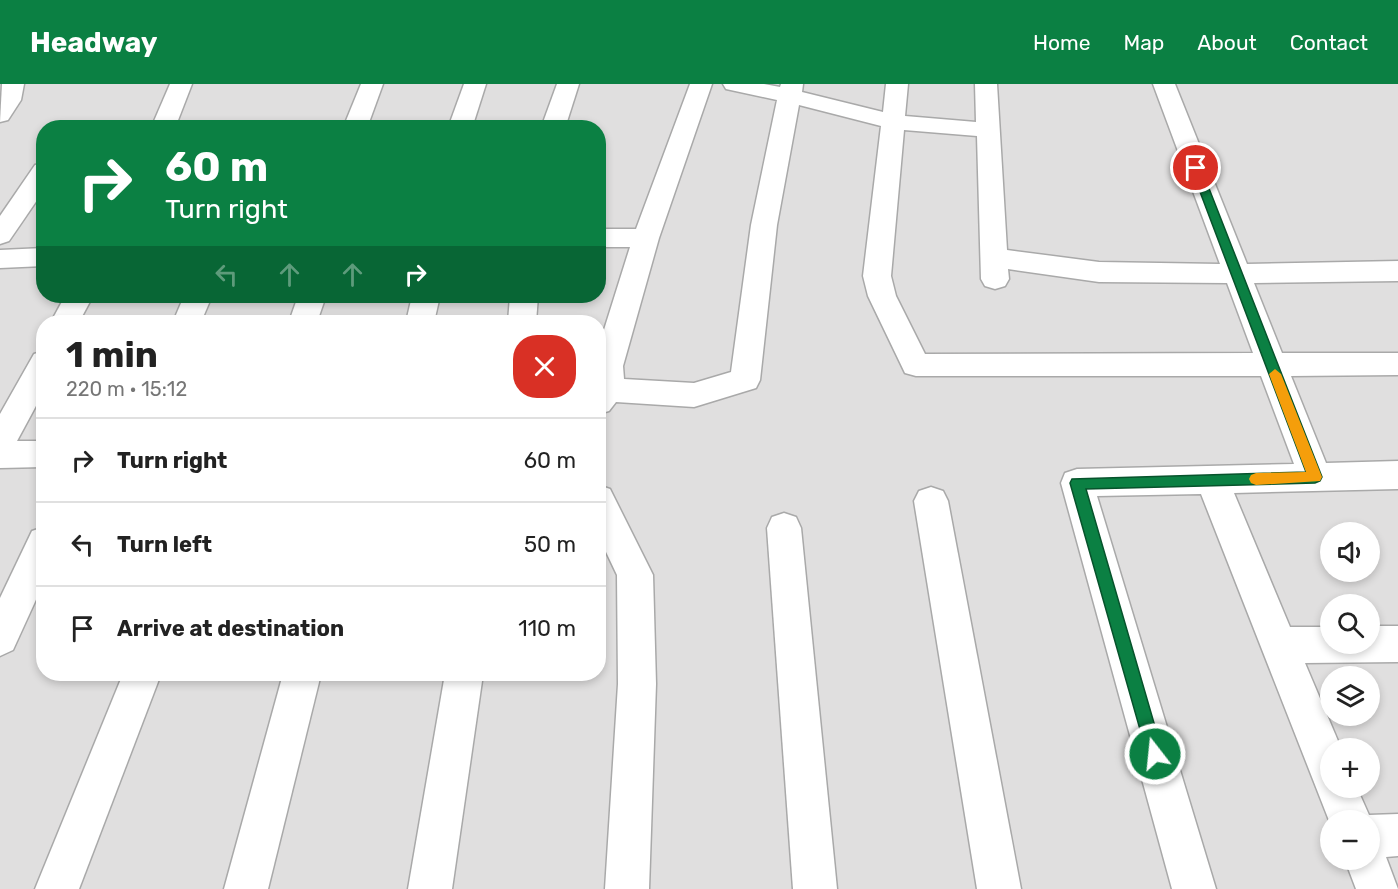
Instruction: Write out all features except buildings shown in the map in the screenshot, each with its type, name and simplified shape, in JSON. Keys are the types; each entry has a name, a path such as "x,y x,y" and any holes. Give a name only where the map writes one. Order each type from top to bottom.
{"street":[{"path":"0,115 10,100 13,84"},
{"path":"166,120 181,84"},
{"path":"358,120 372,84"},
{"path":"463,120 475,84"},
{"path":"556,120 568,84"},
{"path":"606,381 608,366 646,238 701,84"},
{"path":"734,84 791,90 892,122 988,130"},
{"path":"897,84 877,276 882,296 916,365 1398,364"},
{"path":"986,84 995,268 1236,274 1398,271"},
{"path":"1164,84 1315,477"},
{"path":"606,396 694,395 745,380 764,225 791,90"},
{"path":"0,235 36,183"},
{"path":"606,238 646,238"},
{"path":"0,259 36,257"},
{"path":"0,443 36,377"},
{"path":"0,455 36,454"},
{"path":"1194,889 1077,483 1398,475"},
{"path":"1212,480 1320,746"},
{"path":"931,501 999,889"},
{"path":"606,515 635,575 638,684 627,889"},
{"path":"784,528 815,889"},
{"path":"0,638 36,559"},
{"path":"1279,645 1398,644"},
{"path":"57,889 139,681"},
{"path":"246,889 300,681"},
{"path":"430,889 463,681"},
{"path":"1380,836 1398,835"},
{"path":"1370,870 1378,889"}],"shaded area":[{"path":"0,84 1398,84 1398,889 0,889"}],"slow traffic":[{"path":"1256,479 1315,477 1275,374"}],"route":[{"path":"1155,754 1077,483 1315,477 1196,168"}]}
